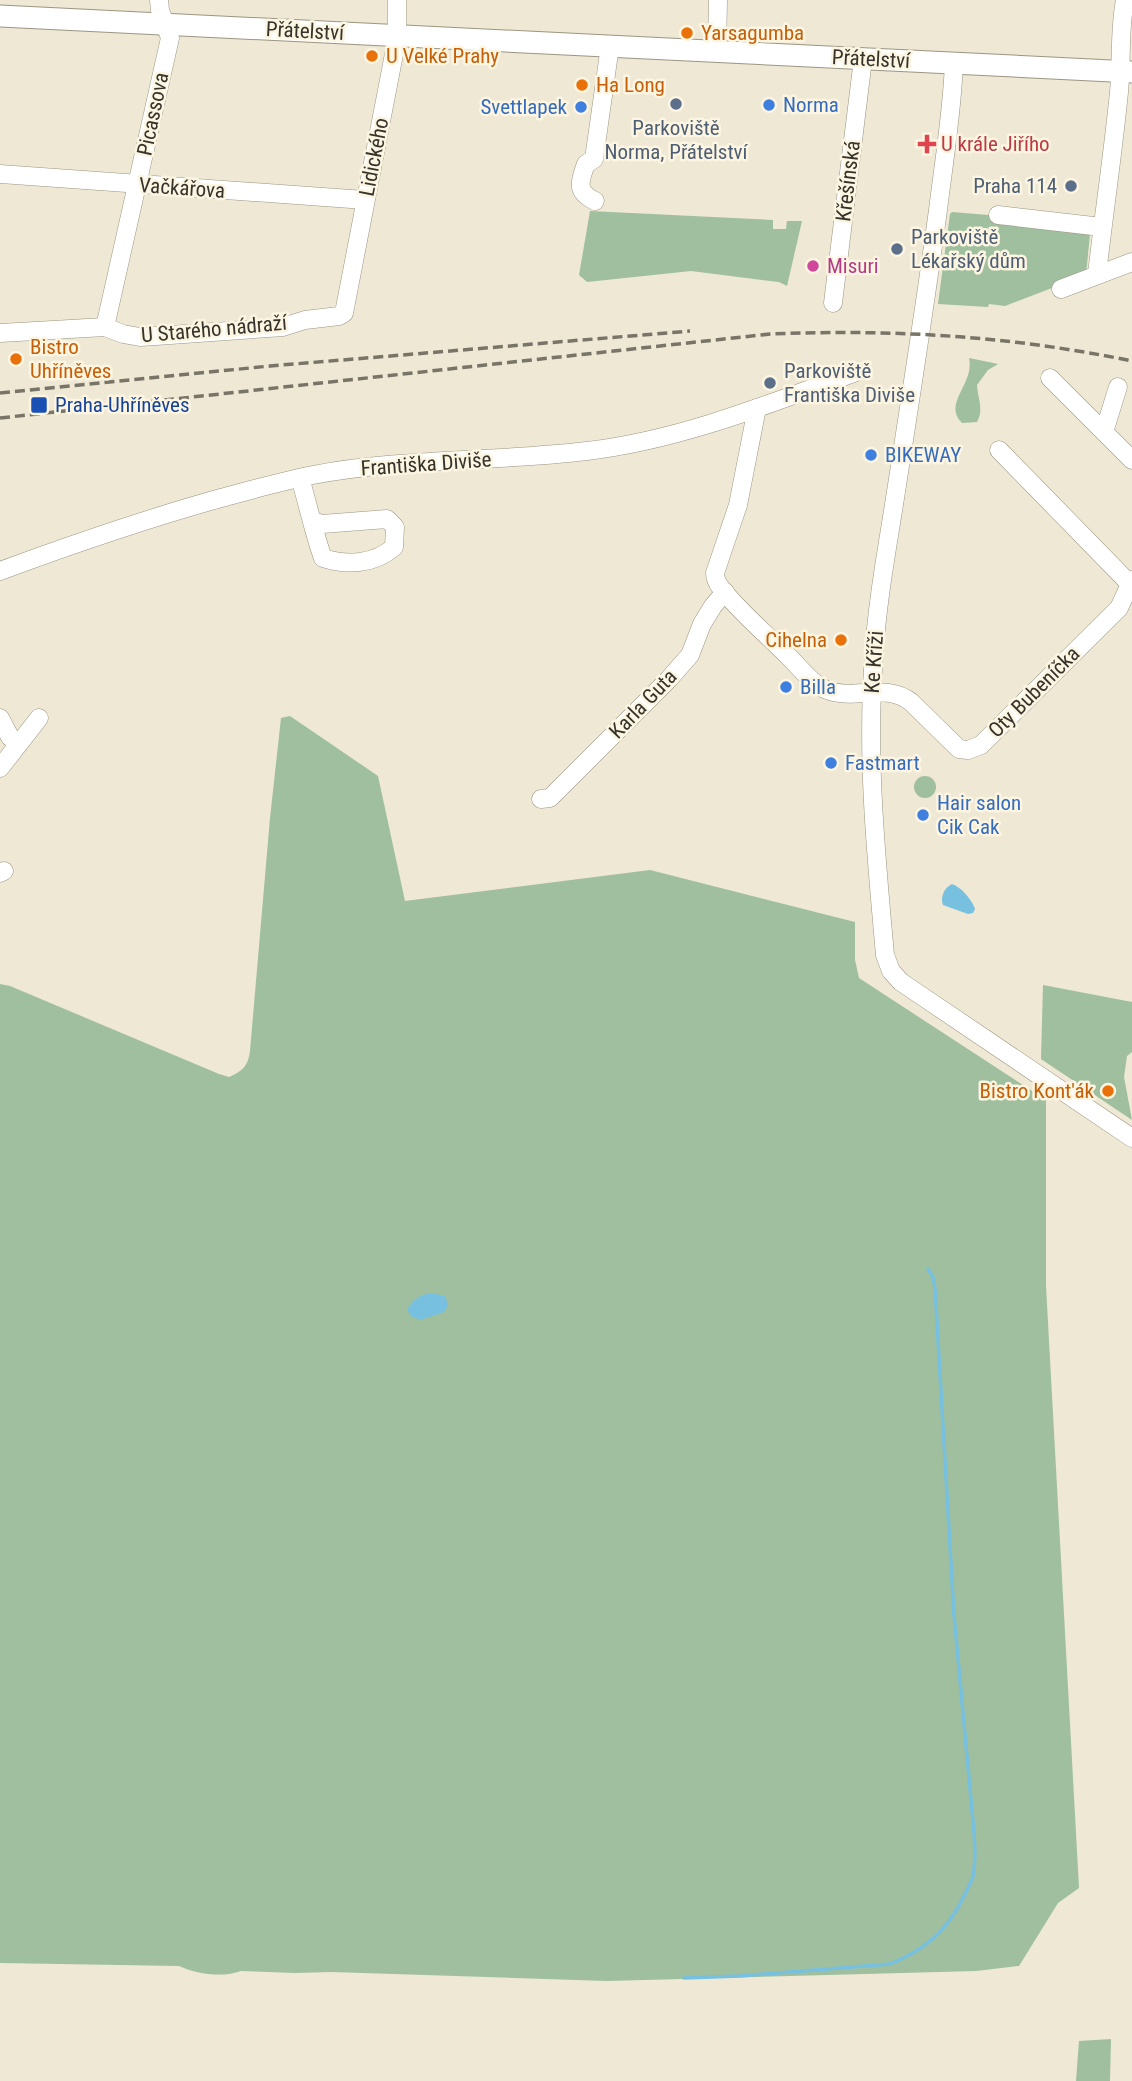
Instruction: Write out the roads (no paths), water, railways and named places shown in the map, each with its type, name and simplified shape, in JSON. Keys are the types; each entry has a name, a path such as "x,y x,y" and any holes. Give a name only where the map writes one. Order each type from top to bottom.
{"main road":[{"name":"Přátelství","path":"0,16 1126,72"}],"street":[{"name":"Picassova","path":"105,327 170,38 159,0"},
{"name":"Lidického","path":"344,313 397,35 397,0"},
{"path":"717,51 718,0"},
{"path":"1097,274 1126,72 1119,56 1125,0"},
{"path":"595,201 584,196 580,188 586,164 594,159 610,46"},
{"name":"Křešínská","path":"833,303 863,59"},
{"name":"Ke Kříži","path":"954,63 948,137 927,297 881,590 874,653 870,730 874,830 885,955 891,971 910,989 1132,1138"},
{"name":"Vačkářova","path":"0,174 365,200"},
{"path":"998,215 1102,227"},
{"path":"1062,289 1132,262"},
{"name":"U Starého nádraží","path":"0,333 105,327 140,337 283,327 344,313"},
{"name":"Františka Diviše","path":"0,571 167,513 300,478 345,470 601,449 659,438 757,408 856,372"},
{"path":"1050,378 1132,460"},
{"path":"1104,432 1118,387"},
{"path":"757,408 738,505 715,579 818,685 840,693 872,692"},
{"name":"Oty Bubeníčka","path":"872,692 889,692 904,696 959,750 981,746 1119,608 1131,582 999,450"},
{"path":"300,478 323,558 338,563 365,561 384,556 394,547 395,527 387,519 323,524 313,521"},
{"name":"Karla Guta","path":"541,799 550,798 669,680 690,654 702,624 725,592"},
{"path":"0,718 10,737 18,745"},
{"path":"0,768 38,718"}],"water":[{"path":"952,884 969,898 975,909 973,913 968,914 943,905 943,893"},
{"path":"431,1293 445,1296 448,1305 444,1312 420,1320 411,1316 407,1309 412,1303 420,1296"}],"waterway":[{"path":"684,1978 890,1964 925,1945 943,1929 958,1908 972,1879 974,1838 954,1615 935,1288 928,1269"}],"railway":[{"path":"0,393 270,366 690,331"},
{"path":"0,418 770,334 952,336 1087,352 1132,361"}],"place":[{"name":"Yarsagumba","path":"687,33"},
{"name":"U Velké Prahy","path":"372,56"},
{"name":"Ha Long","path":"582,85"},
{"name":"Parkoviště Norma, Přátelství","path":"676,104"},
{"name":"Norma","path":"769,105"},
{"name":"Svettlapek","path":"581,107"},
{"name":"U krále Jiřího","path":"927,144"},
{"name":"Praha 114","path":"1071,186"},
{"name":"Parkoviště Lékařský dům","path":"897,249"},
{"name":"Misuri","path":"813,266"},
{"name":"Bistro Uhříněves","path":"16,359"},
{"name":"Parkoviště Františka Diviše","path":"770,383"},
{"name":"Praha-Uhříněves","path":"39,405"},
{"name":"BIKEWAY","path":"871,455"},
{"name":"Cihelna","path":"841,640"},
{"name":"Billa","path":"786,687"},
{"name":"Fastmart","path":"831,763"},
{"name":"Hair salon Cik Cak","path":"923,815"},
{"name":"Bistro Kont'ák","path":"1108,1091"}]}
